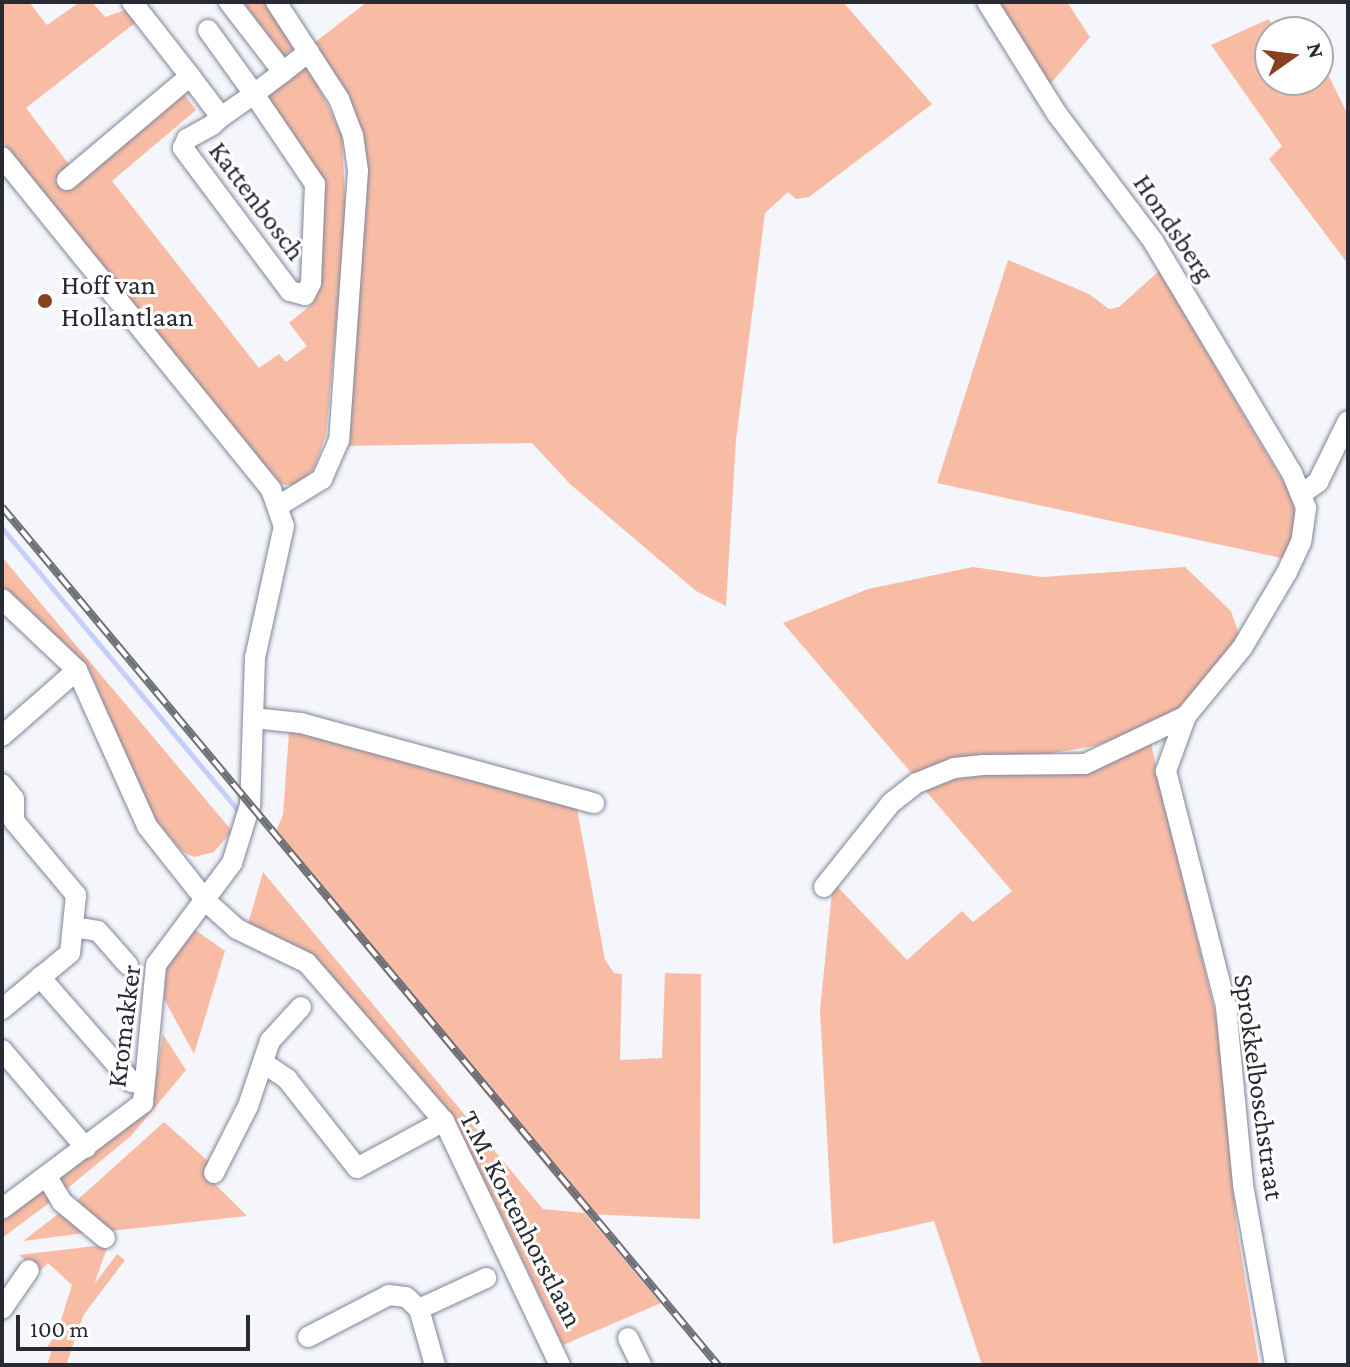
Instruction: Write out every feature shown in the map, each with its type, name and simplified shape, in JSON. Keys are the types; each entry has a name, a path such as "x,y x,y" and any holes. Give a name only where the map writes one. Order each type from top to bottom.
{"street":[{"name":"Kattenbosch","path":"132,2 221,117"},
{"path":"229,2 283,72"},
{"name":"Kattenbosch","path":"276,2 339,99 353,135 358,171 339,440 322,479 280,505"},
{"name":"Hondsberg","path":"987,2 1057,114 1153,241 1303,493"},
{"name":"Kattenbosch","path":"208,30 254,94 315,184 311,283 305,295 290,291 183,148 187,139 254,94 309,52"},
{"path":"67,180 190,76"},
{"path":"2,157 280,505 284,526 255,658 250,805 232,863 207,902"},
{"path":"1166,771 1186,716 1242,648 1287,572 1305,527 1303,493 1318,482 1348,421"},
{"name":"T.M. Kortenhorstlaan","path":"2,599 77,670 147,826 207,902 237,929 307,963 444,1121 560,1365"},
{"path":"2,736 77,670"},
{"path":"824,887 891,803 917,783 954,768 1085,764 1186,716"},
{"path":"253,718 301,723 594,803"},
{"name":"Sprokkelboschstraat","path":"1155,733 1226,1007 1243,1185 1275,1365"},
{"path":"2,784 14,799 14,821 76,895 70,953 2,1009"},
{"name":"Kromakker","path":"2,1209 143,1103 156,965 207,902"},
{"path":"73,927 98,931 128,965"},
{"path":"40,977 132,1082"},
{"path":"214,1173 265,1064 270,1041 301,1007"},
{"path":"2,1050 86,1148"},
{"path":"265,1064 287,1079 357,1168 444,1121"},
{"path":"47,1177 62,1202 105,1238"},
{"path":"2,1309 29,1270"},
{"path":"419,1309 486,1278"},
{"path":"308,1337 389,1295 406,1297 419,1309 435,1365"},
{"path":"628,1338 641,1365"}],"shaded area":[{"path":"2,2 29,2 47,25 80,2 92,2 105,17 131,8 140,19 26,108 71,167 55,180 64,191 184,94 196,110 112,181 259,368 279,354 286,362 307,346 289,323 312,304 320,286 324,187 267,97 307,63 342,135 346,219 326,435 314,468 298,486 281,484 255,454 2,141"},
{"path":"243,2 266,2 296,46 284,56"},
{"path":"367,2 843,2 932,104 809,197 796,199 788,192 765,213 736,440 726,606 696,591 570,484 532,443 341,446 353,325 348,97 314,43"},
{"path":"995,2 1067,2 1090,37 1047,88"},
{"path":"1254,26 1254,96 1334,96 1334,87 1348,115 1348,264 1269,159 1282,146 1211,45"},
{"path":"1008,260 1089,294 1109,309 1119,307 1159,271 1293,498 1297,529 1286,559 937,483"},
{"path":"2,557 232,831 214,852 194,857 183,852 150,815 90,671 2,587"},
{"path":"973,567 1042,577 1185,567 1231,611 1240,637 1185,714 1095,746 914,776 783,623 868,589"},
{"path":"289,731 577,809 605,960 614,973 622,974 620,1060 662,1058 665,973 701,974 700,1219 586,1214 661,1303 563,1345 493,1198 462,1145 323,968 248,924 263,872 543,1209 585,1213 273,838 283,815"},
{"path":"1150,740 1218,1025 1237,1229 1259,1365 982,1365 934,1221 833,1244 820,1010 833,882 907,960 962,911 973,922 1012,891 924,789 942,781 1067,764"},
{"path":"194,929 225,951 194,1054 164,999 167,963"},
{"path":"163,1034 186,1070 131,1136 64,1191 58,1180 152,1107"},
{"path":"164,1122 218,1172 212,1181 247,1216 101,1232 75,1202"},
{"path":"46,1189 53,1200 2,1238 2,1219"},
{"path":"62,1211 85,1233 23,1241"},
{"path":"103,1245 107,1248 66,1365 47,1365 72,1285 48,1263 40,1271 19,1255"},
{"path":"117,1254 125,1260 54,1354 46,1348"}],"waterway":[{"path":"2,528 240,813"}],"railway":[{"path":"2,507 718,1365"}],"place":[{"name":"Hoff van Hollantlaan","path":"45,301"}]}
